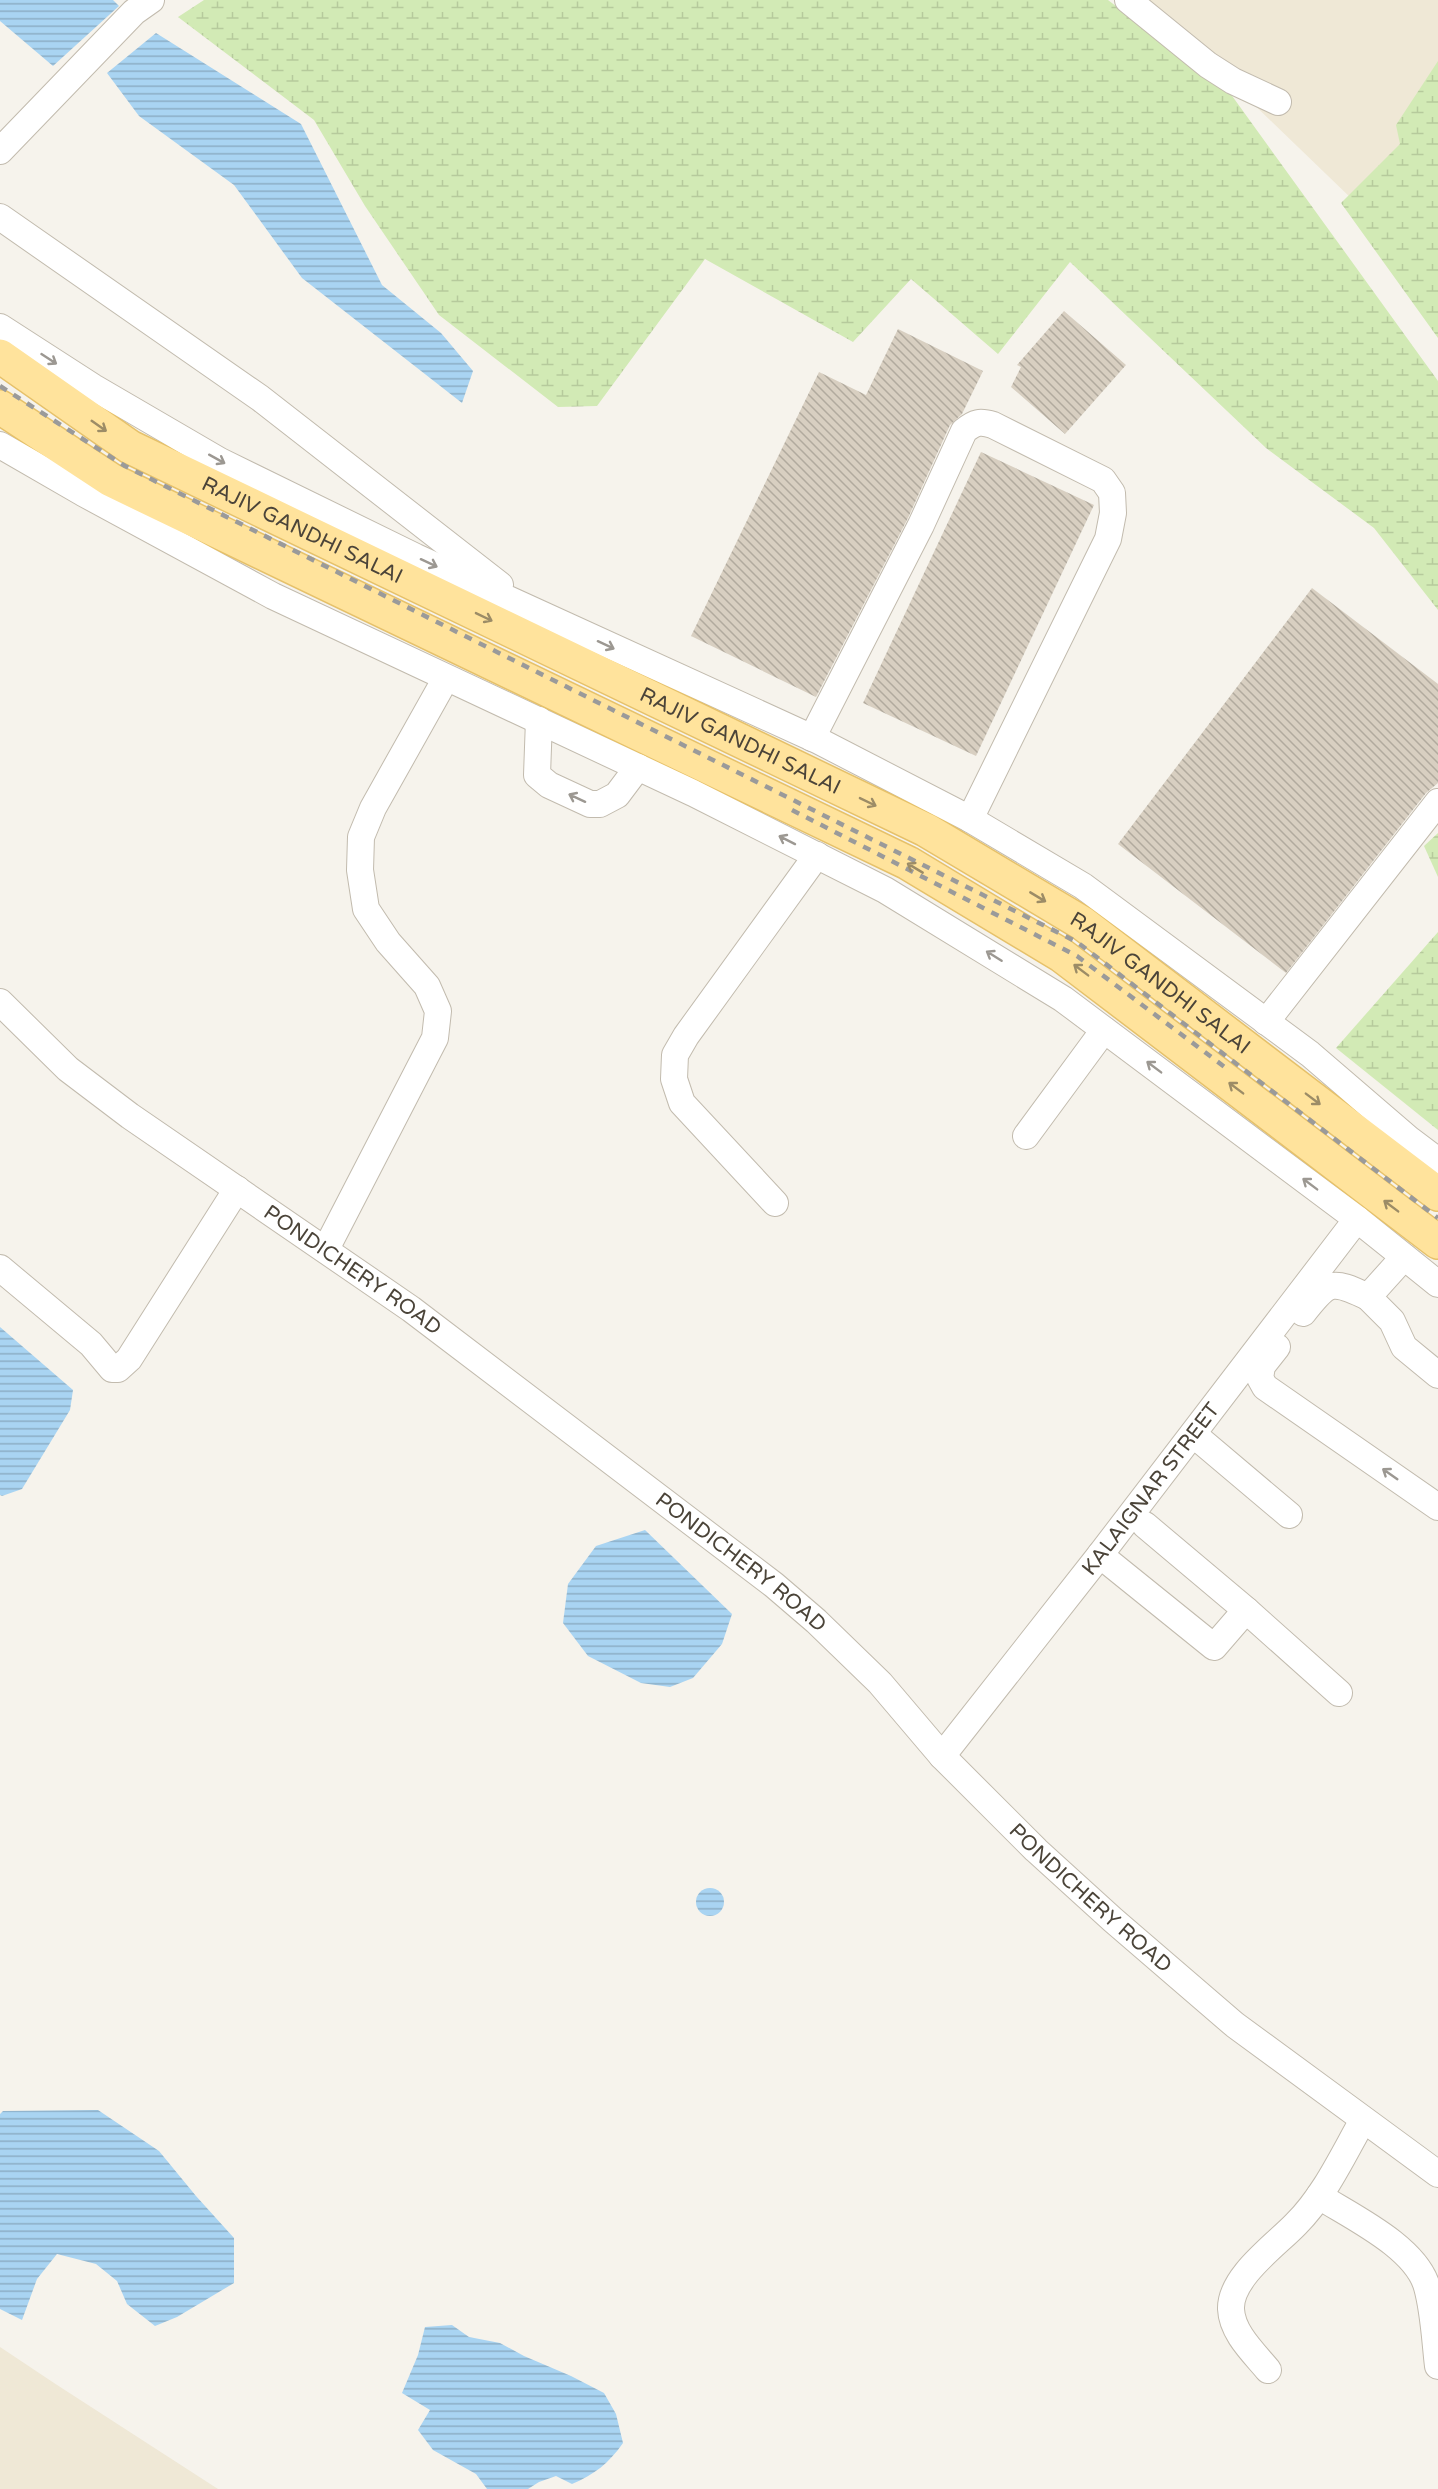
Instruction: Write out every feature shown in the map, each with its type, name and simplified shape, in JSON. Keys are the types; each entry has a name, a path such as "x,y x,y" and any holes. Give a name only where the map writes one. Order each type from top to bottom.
{"main road":[{"name":"RAJIV GANDHI SALAI","path":"0,356 130,447 380,554 926,830 1082,923 1438,1194"},
{"name":"RAJIV GANDHI SALAI","path":"0,407 111,480 908,863 1061,955 1438,1242"}],"street":[{"path":"0,152 134,12 151,0"},
{"path":"1128,0 1208,65 1233,81 1278,102"},
{"path":"0,217 260,398 536,613"},
{"path":"0,327 93,387 380,554 536,613 812,738 970,819 1083,886 1310,1054 1410,1140 1438,1161"},
{"path":"812,738 921,525 964,431 981,421 993,425 1102,480 1112,493 1113,513 1108,539 970,819"},
{"path":"0,445 83,493 273,596 638,767 895,896 1064,999 1357,1219 1438,1284"},
{"path":"326,1249 435,1038 438,1011 427,986 388,942 366,909 360,870 361,837 372,808 446,678"},
{"path":"539,720 537,775 549,785 590,804 600,804 617,795 638,767"},
{"path":"1266,1022 1438,802"},
{"path":"775,1203 682,1102 674,1080 675,1055 686,1036 817,855"},
{"name":"PONDICHERY ROAD","path":"0,1002 68,1069 130,1116 411,1309 774,1585 816,1620 880,1683 942,1756 1036,1850 1113,1920 1235,2025 1438,2174"},
{"path":"1026,1136 1104,1030"},
{"path":"0,1268 91,1344 112,1369 118,1369 138,1346 237,1189"},
{"name":"KALAIGNAR STREET","path":"942,1756 1100,1555 1357,1219"},
{"path":"1368,1297 1404,1257"},
{"path":"1438,1375 1404,1347 1392,1321 1368,1297 1345,1286 1333,1285 1320,1291 1262,1366 1260,1378 1265,1387 1438,1507"},
{"path":"1193,1434 1289,1515"},
{"path":"1145,1525 1246,1610 1339,1693"},
{"path":"1100,1555 1214,1647 1246,1610"},
{"path":"1268,2370 1236,2328 1231,2308 1236,2288 1251,2268 1299,2222 1319,2196 1363,2120"},
{"path":"1319,2196 1396,2245 1413,2262 1427,2286 1438,2366"}],"shaded area":[{"path":"1120,0 1438,0 1438,282 1244,95"},
{"path":"0,2347 54,2383 218,2489 0,2489"}],"green space":[{"path":"204,0 1108,0 1230,93 1438,381 1438,610 1374,528 1266,448 1070,262 998,354 911,279 853,342 705,259 597,406 558,407 439,315 365,206 314,120 178,17"},
{"path":"1438,61 1438,338 1341,203 1400,144 1396,125"},
{"path":"1438,833 1438,877 1424,846"},
{"path":"1438,932 1438,1130 1336,1048"}],"water":[{"path":"0,0 113,0 119,6 53,66 0,21"},
{"path":"156,33 301,124 382,285 441,333 473,371 462,403 302,278 234,185 139,116 107,73"},
{"path":"0,1327 73,1390 70,1410 22,1489 2,1496 0,1495"},
{"path":"645,1530 732,1614 722,1644 693,1678 670,1687 641,1683 588,1656 563,1623 568,1584 596,1546"},
{"path":"710,1888 720,1892 724,1902 720,1912 710,1916 700,1912 696,1902 700,1892"},
{"path":"98,2110 159,2151 234,2238 234,2283 177,2317 155,2326 127,2304 117,2281 96,2264 57,2254 37,2279 22,2320 0,2309 0,2114 3,2111"},
{"path":"452,2325 469,2337 500,2343 604,2393 616,2414 623,2443 600,2468 572,2484 556,2476 528,2489 487,2489 476,2474 433,2450 418,2430 430,2410 402,2393 418,2355 425,2327"}],"building":[{"path":"1064,311 1126,365 1065,434 1011,387 1021,367 1017,365"},
{"path":"898,329 983,371 962,414 950,425 908,518 816,697 691,636 819,372 866,395"},
{"path":"981,452 1094,505 976,756 863,703"},
{"path":"1312,588 1438,684 1438,783 1426,793 1286,973 1118,844"}],"railway":[{"path":"0,386 125,466 1077,942 1438,1218"},
{"path":"792,810 1077,956 1226,1068"}]}
